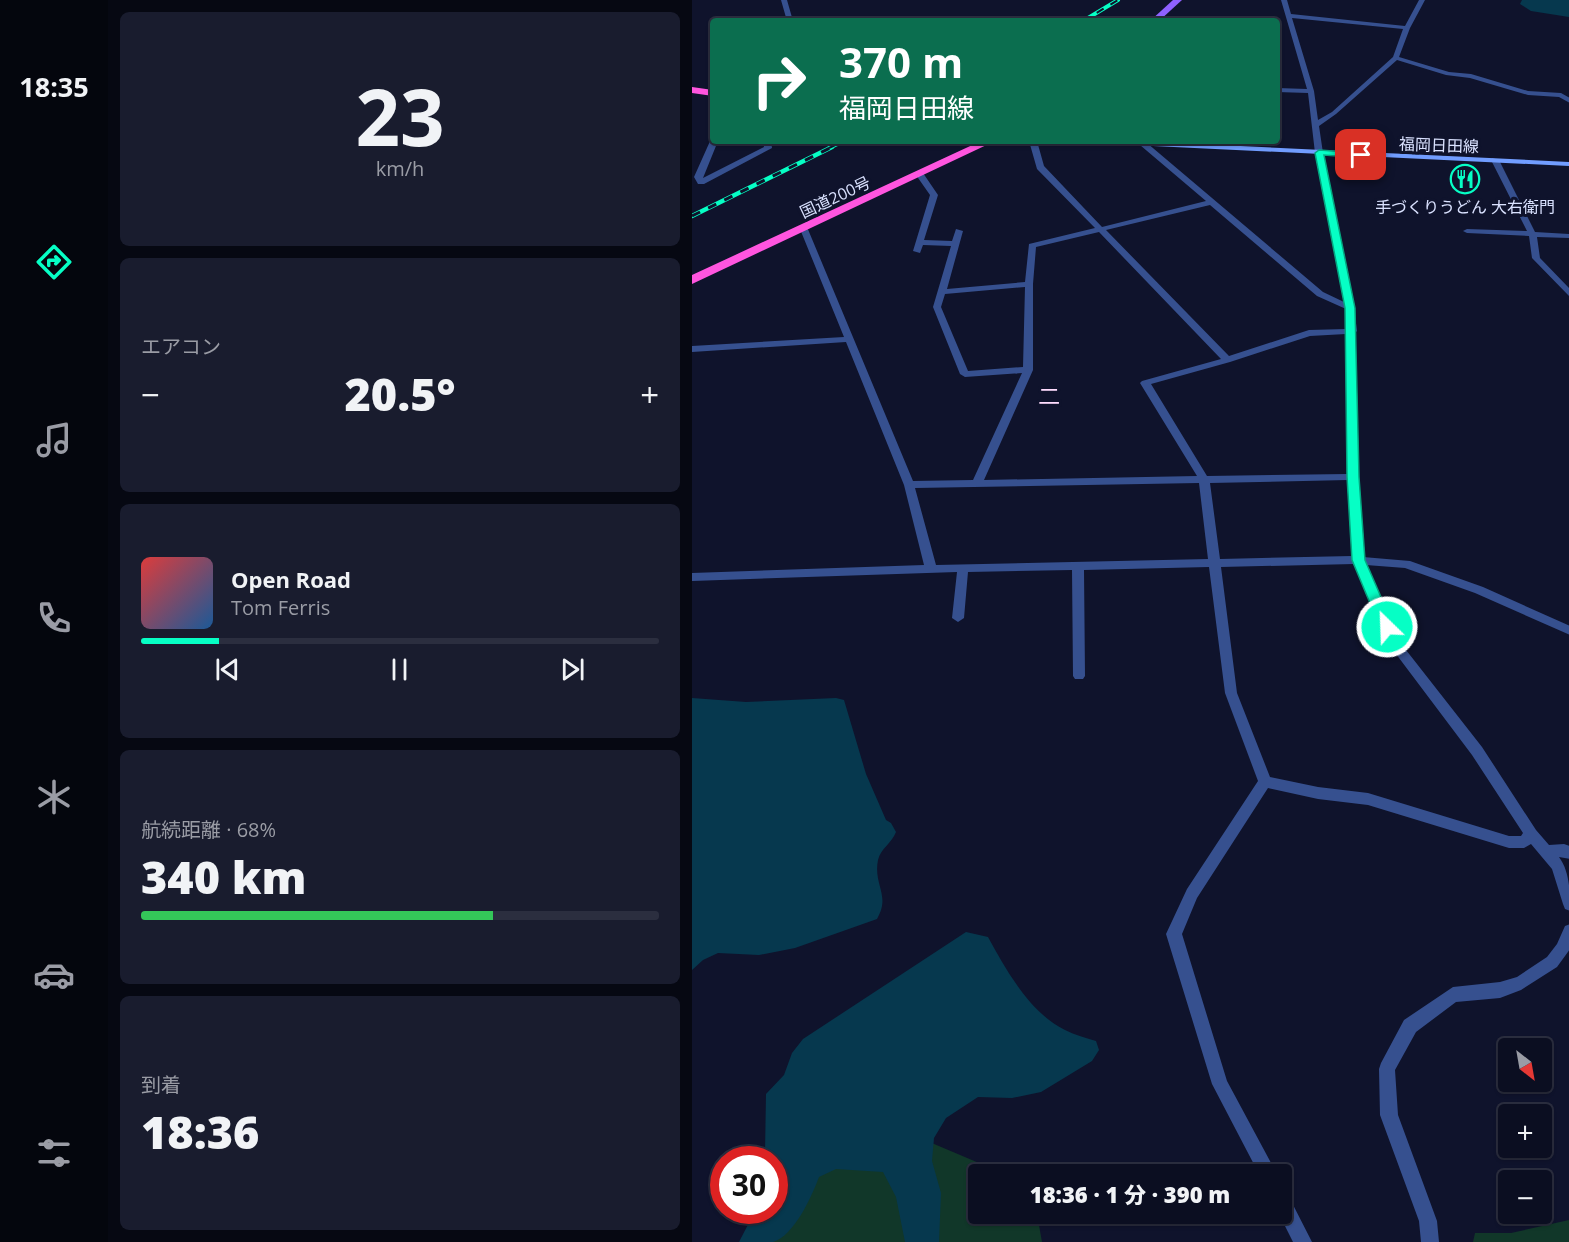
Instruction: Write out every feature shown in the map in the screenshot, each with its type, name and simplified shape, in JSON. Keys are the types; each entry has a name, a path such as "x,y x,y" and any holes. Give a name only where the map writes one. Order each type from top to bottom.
{"highway":[{"path":"692,90 710,93"},
{"name":"国道200号","path":"692,280 984,144"}],"main road":[{"path":"1157,18 1178,0"},
{"name":"福岡日田線","path":"1144,144 1570,164"}],"street":[{"path":"789,18 784,0 792,0"},
{"path":"1284,0 1311,91 1319,153 1350,308 1353,477 1358,560 1394,643 1477,750 1531,834 1558,866 1570,904"},
{"path":"1316,125 1334,113 1396,58 1407,27 1422,0"},
{"path":"1290,16 1407,27"},
{"path":"1396,58 1448,74 1471,76 1528,93 1562,95 1570,101"},
{"path":"1280,90 1311,91"},
{"path":"713,144 698,177 701,182 768,148 767,144"},
{"path":"1034,144 1040,167 1227,360"},
{"path":"1144,144 1320,294 1350,308"},
{"path":"1495,160 1535,240 1536,258 1570,295"},
{"path":"920,175 934,195 918,247 955,244"},
{"path":"977,484 1028,370 1032,246 1213,202"},
{"path":"804,229 909,485 931,569"},
{"path":"959,231 936,306 965,374 1028,370"},
{"path":"1467,231 1570,236"},
{"path":"941,292 1029,284"},
{"path":"1265,782 1231,693 1204,480 1145,382 1227,360 1309,333 1352,331"},
{"path":"692,349 849,339"},
{"path":"909,485 1353,477"},
{"path":"692,578 963,568 1358,560 1406,564 1507,602 1570,631"},
{"path":"1078,565 1079,676"},
{"path":"958,618 963,568"},
{"path":"1265,782 1318,793 1368,799 1509,842 1524,842 1531,834"},
{"path":"1263,1164 1220,1084 1175,934 1192,894 1265,782"},
{"path":"1545,851 1564,850 1570,854"},
{"path":"1430,1242 1428,1221 1389,1115 1386,1069 1410,1026 1453,995 1500,990 1521,983 1552,962 1562,949 1570,931"},
{"path":"1292,1221 1303,1242"}],"green space":[{"path":"875,1119 981,1164 968,1164 968,1224 1039,1224 1042,1242 749,1242 763,1224 788,1224 788,1197"},
{"path":"1569,1220 1569,1242 1473,1242 1475,1233 1511,1233"}],"water":[{"path":"1522,0 1569,0 1569,17 1531,11 1520,4"},
{"path":"692,698 746,702 836,698 844,700 866,774 886,820 891,823 896,832 878,860 877,869 882,903 877,919 795,948 759,955 718,953 703,960 692,970"},
{"path":"966,932 988,937 1020,990 1030,1002 1052,1022 1065,1030 1096,1041 1099,1050 1092,1061 1041,1092 1012,1098 978,1097 946,1118 934,1138 932,1161 941,1193 939,1242 905,1242 896,1197 883,1172 836,1169 819,1177 795,1224 781,1238 773,1242 739,1242 748,1224 788,1224 788,1146 765,1146 766,1094 784,1075 792,1053 803,1039"}],"railway":[{"path":"1088,18 1118,0"},
{"path":"829,148 838,144"},
{"path":"692,216 832,147"}],"place":[{"name":"手づくりうどん 大右衛門","path":"1465,179"}],"district":[{"name":"二","path":"1049,396"}],"route":[{"path":"1361,155 1319,153 1350,308 1353,477 1358,560 1387,627"}]}
